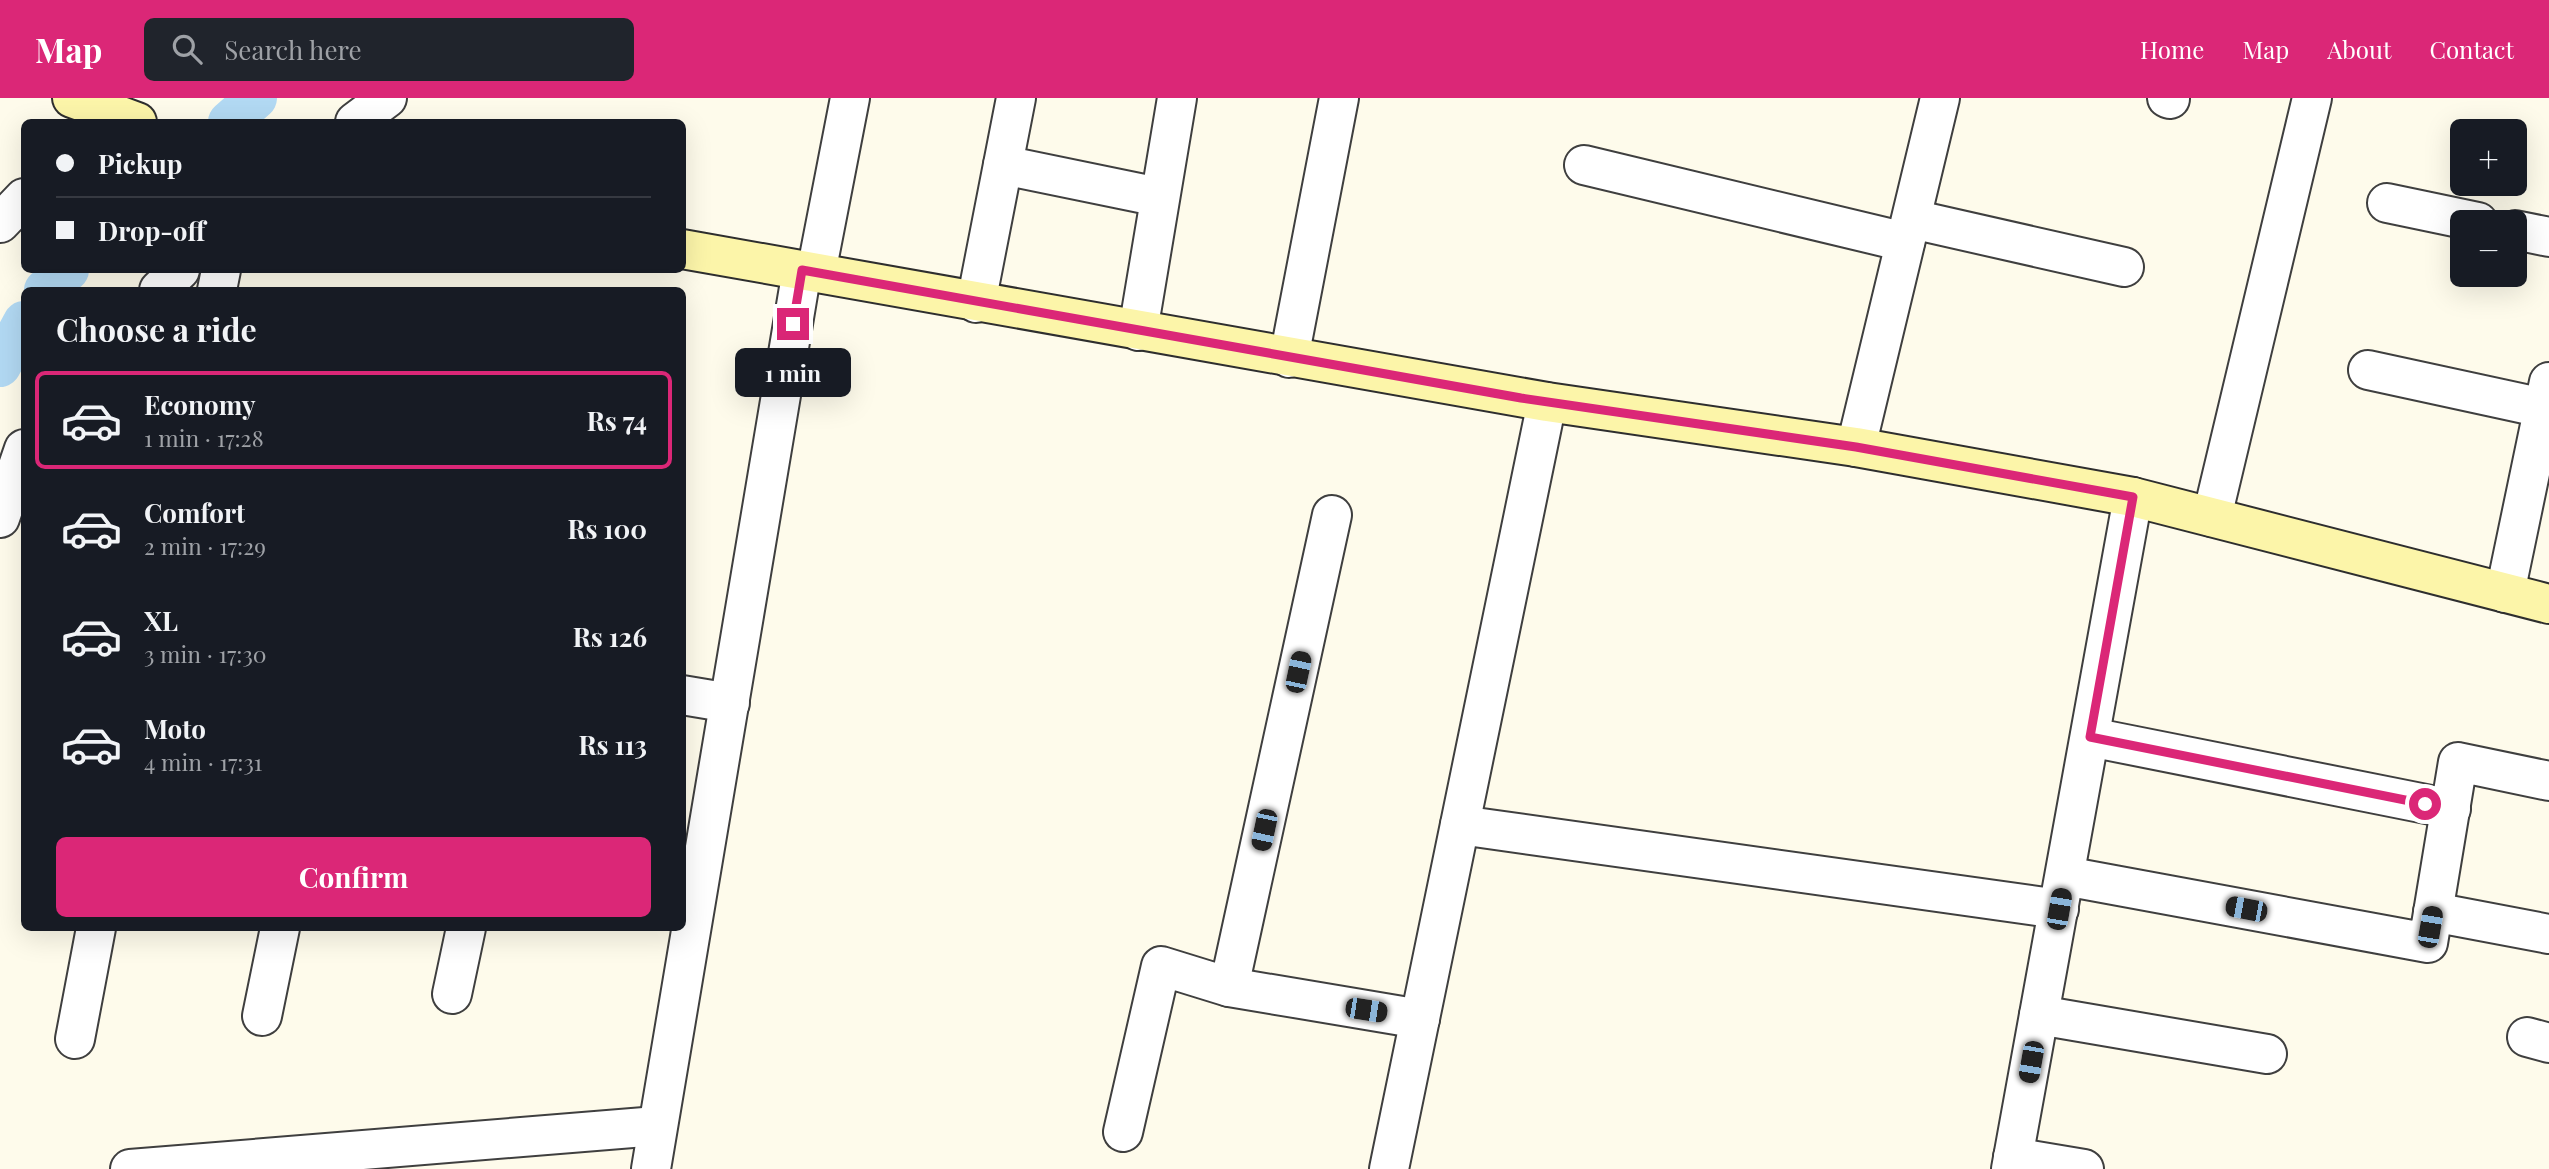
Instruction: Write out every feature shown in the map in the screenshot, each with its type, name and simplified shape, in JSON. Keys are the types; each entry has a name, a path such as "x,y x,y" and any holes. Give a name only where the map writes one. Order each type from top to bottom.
{"street":[{"path":"72,98 117,114"},
{"path":"359,119 387,98"},
{"path":"651,1169 730,703 809,272 850,98"},
{"path":"976,303 1016,98"},
{"path":"1138,331 1177,98"},
{"path":"1289,358 1339,98"},
{"path":"1856,447 1940,98"},
{"path":"2212,517 2312,98"},
{"path":"1003,165 1159,197"},
{"path":"1584,166 1908,230 2124,268"},
{"path":"0,223 21,201"},
{"path":"2387,203 2450,216"},
{"path":"2527,232 2549,237"},
{"path":"686,250 1289,358 1547,402 1856,447 2133,497 2549,604"},
{"path":"162,287 177,273"},
{"path":"2368,370 2546,395 2505,593"},
{"path":"1390,1169 1547,402"},
{"path":"0,518 21,458"},
{"path":"2084,1169 2012,1163 2133,497"},
{"path":"1229,987 1332,514"},
{"path":"686,696 730,703"},
{"path":"2090,737 2451,809"},
{"path":"1460,825 2062,892 2428,943 2458,762 2549,781"},
{"path":"2433,912 2549,934"},
{"path":"75,1039 95,931"},
{"path":"262,1016 280,931"},
{"path":"452,993 465,931"},
{"path":"1123,1132 1161,966 1229,987 1420,1019"},
{"path":"2039,1015 2267,1054"},
{"path":"130,1169 415,1157 657,1126"}],"waterway":[{"path":"232,119 256,98"},
{"path":"48,287 65,273"},
{"path":"0,366 21,328"}],"route":[{"path":"793,324 802,270 1521,398 1856,447 2133,497 2090,737 2425,804"}]}
